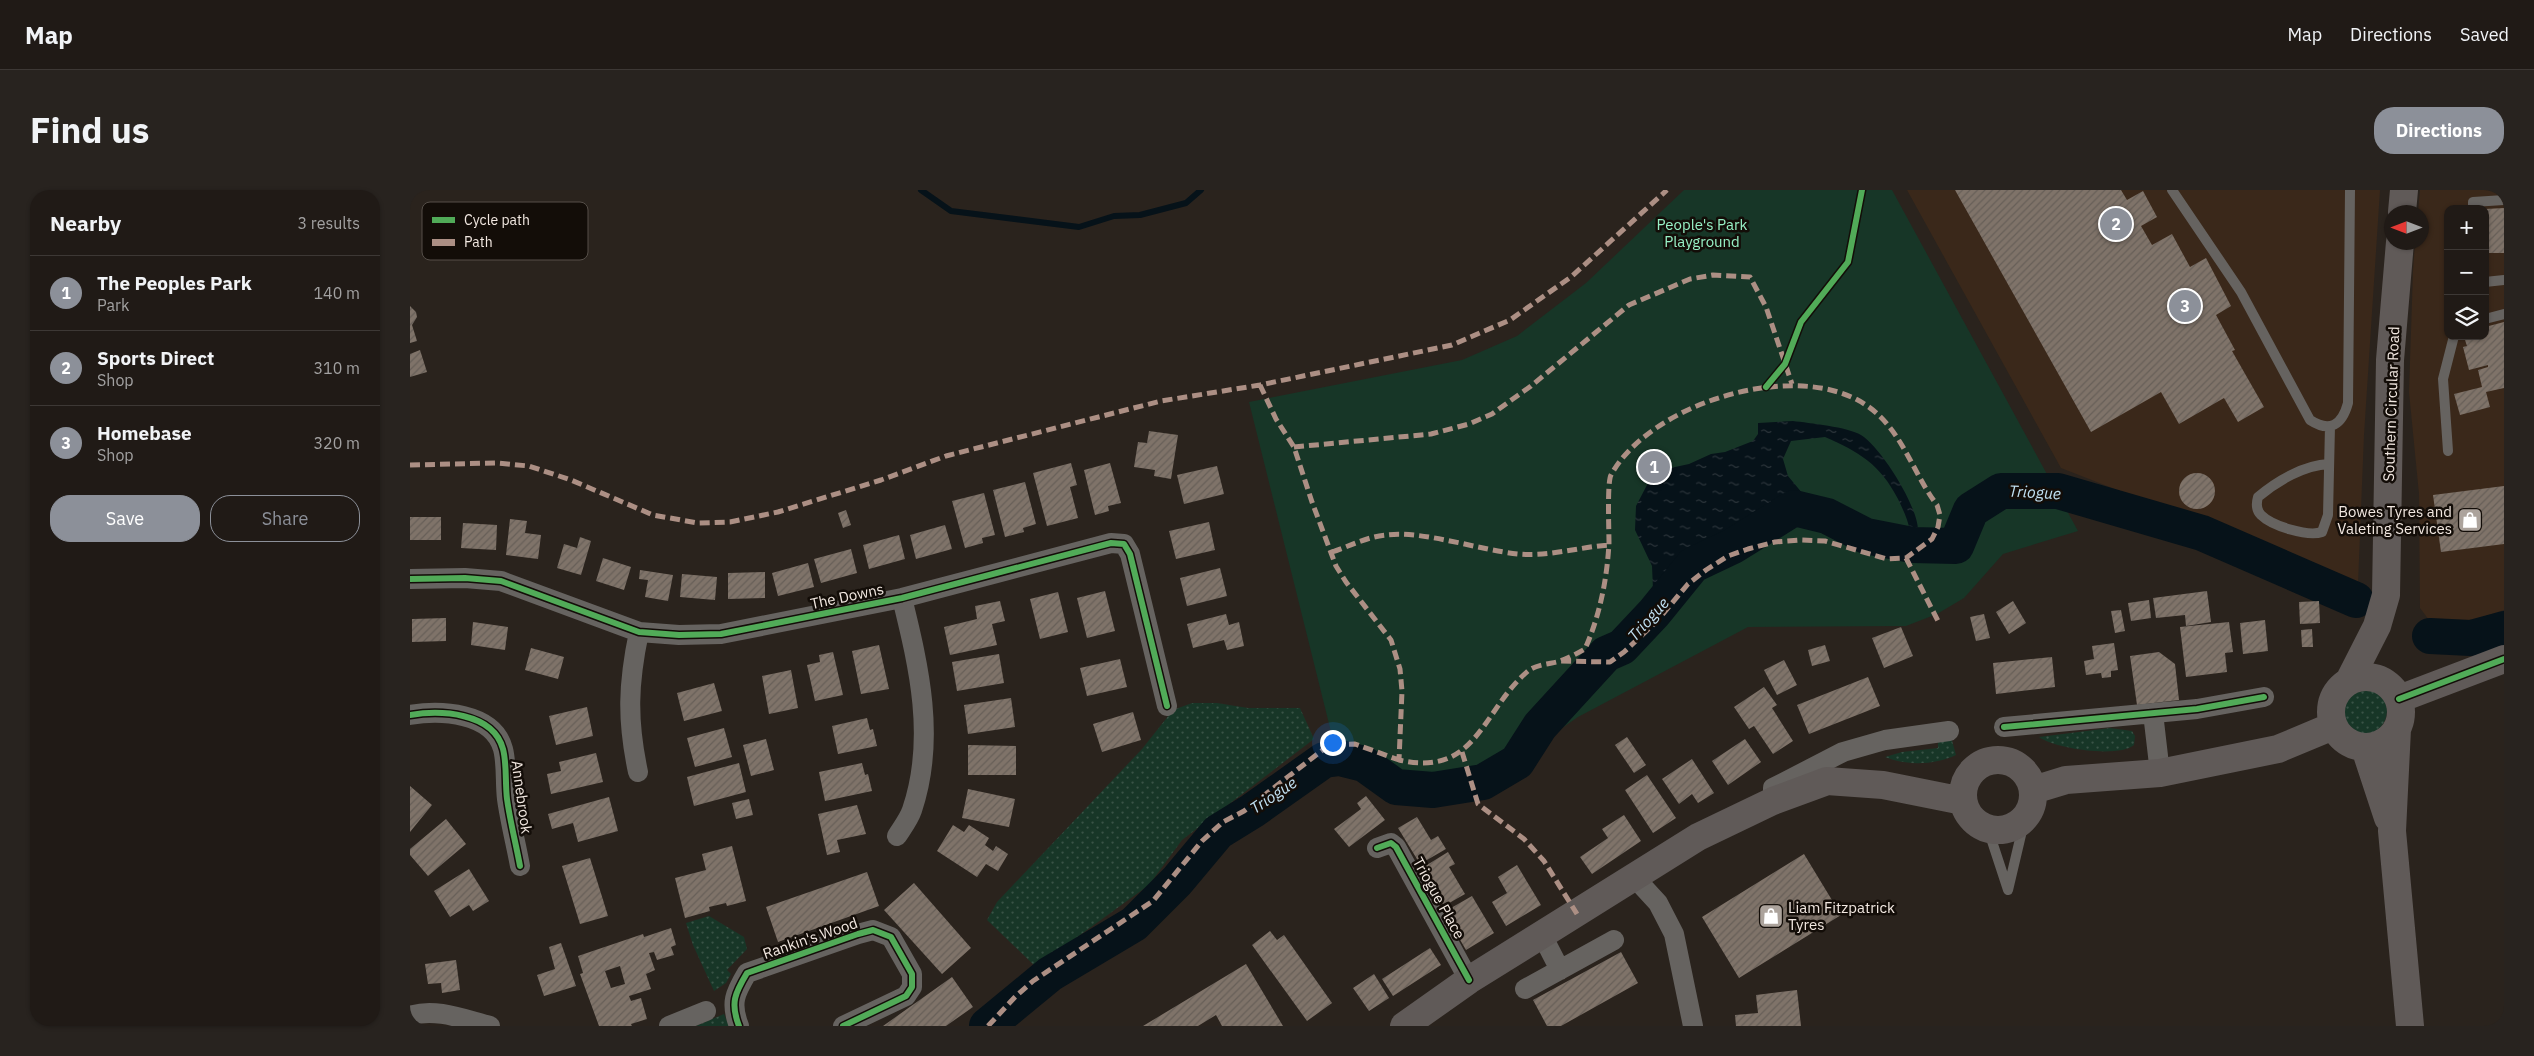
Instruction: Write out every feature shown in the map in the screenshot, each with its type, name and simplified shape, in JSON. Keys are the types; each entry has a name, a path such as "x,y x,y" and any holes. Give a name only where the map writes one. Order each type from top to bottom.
{"main road":[{"path":"2403,205 2404,190"},
{"name":"Southern Circular Road","path":"2377,626 2386,595 2390,360 2399,250"},
{"path":"2349,681 2377,626"},
{"path":"2377,626 2392,690 2401,709 2397,729 2392,831 2410,1026"},
{"path":"2397,729 2383,744 2365,748 2343,739 2333,726 2330,709 2332,701 2342,686 2349,681 2365,677 2392,690 2504,659"},
{"path":"2032,790 2066,780 2160,773 2282,748 2333,726"},
{"path":"2365,748 2392,831"},
{"path":"1988,762 2008,762 2016,766 2024,772 2032,790 2030,809 2024,818 2008,828 1988,829 1972,818 1963,800 1963,791 1971,772 1988,762"},
{"path":"1404,1026 1469,980 1698,837 1773,801 1827,781 1882,785 1963,800"}],"street":[{"name":"The Downs","path":"410,578 465,578 501,581 639,632 679,635 721,634 902,598 1112,543 1124,544 1130,554 1167,706"},
{"name":"The Downs","path":"897,836 911,811 919,784 925,729 917,659 902,598"},
{"path":"638,772 630,735 629,695 639,632"},
{"path":"2004,727 2197,709 2264,697"},
{"name":"Annebrook","path":"410,715 429,712 450,713 482,724 493,733 503,748 507,799 520,866"},
{"path":"2154,713 2160,773"},
{"path":"1773,801 1773,788 1844,752 1885,740 1949,731"},
{"name":"Triogue Place","path":"1377,848 1392,843 1396,847 1469,980"},
{"path":"1635,878 1658,903 1674,934 1693,1026"},
{"name":"Rankin's Wood","path":"739,1026 735,1015 735,994 747,973 873,930 891,937 912,974 912,987 906,996 843,1026"},
{"path":"1525,989 1614,940"},
{"path":"1531,941 1560,970"},
{"path":"670,1026 706,1011"},
{"path":"410,1016 416,1014 448,1015 490,1026"}],"lane":[{"path":"2172,190 2241,292 2310,420 2318,426 2337,424 2345,415 2348,403 2350,190"},
{"path":"2473,205 2473,202 2504,200"},
{"path":"2489,282 2504,280"},
{"path":"2489,318 2504,314"},
{"path":"2448,451 2443,379 2453,340"},
{"path":"2329,464 2308,467 2266,490 2258,497 2256,506 2260,514 2269,520 2302,533 2313,535 2322,532 2328,515 2330,426"},
{"path":"1988,829 2008,890 2024,818"}],"shaded area":[{"path":"1907,190 2380,190 2364,435 2358,584 2061,468"},
{"path":"2420,190 2504,190 2504,610 2462,624 2432,624 2420,608 2419,494 2409,392 2414,250 2429,250 2429,205 2419,205"}],"green space":[{"name":"People's Park Playground","path":"1684,190 1892,190 2078,531 2003,554 1964,598 1937,614 1906,626 1748,627 1578,717 1536,746 1521,767 1484,788 1424,803 1386,792 1341,772 1249,402 1462,360 1517,336 1586,283"},
{"path":"2364,688 2377,692 2383,698 2387,711 2383,724 2377,730 2364,734 2351,730 2345,724 2341,711 2345,698 2351,692"},
{"path":"1192,703 1217,703 1248,708 1300,708 1314,739 1182,840 1149,885 1036,967 987,920 997,902 1142,749 1173,710"},
{"path":"2110,728 2132,731 2135,736 2134,745 2115,751 2087,750 2058,745 2039,737"},
{"path":"1951,737 1956,755 1939,761 1912,763 1885,757 1902,752 1938,748 1938,739"},
{"path":"709,916 744,937 747,949 727,970 731,974 726,983 714,991 693,945 686,923"},
{"path":"724,1014 729,1026 696,1026"}],"water":[{"path":"1793,421 1838,428 1861,435 1888,465 1906,494 1917,521 1918,531 1912,545 1866,536 1827,516 1794,508 1733,546 1693,565 1654,613 1652,566 1635,530 1636,506 1647,485 1661,470 1689,464 1711,454 1725,452 1753,441 1758,434 1758,423","holes":["1825,437 1868,460 1884,477 1898,499 1907,519 1910,532 1903,539 1862,530 1819,509 1808,500 1788,476 1783,459 1791,441"]}],"building":[{"path":"1955,190 2121,190 2127,200 2143,191 2157,217 2141,226 2152,245 2172,234 2190,267 2206,258 2231,306 2216,315 2235,350 2232,351 2264,407 2238,422 2224,398 2179,424 2161,392 2091,432"},
{"path":"2504,208 2504,253 2489,253 2489,209"},
{"path":"410,306 416,312 417,317 412,325 417,341 410,343"},
{"path":"2504,322 2504,388 2486,392 2490,407 2460,415 2454,394 2482,387 2478,370 2488,367 2488,365 2469,370 2463,347 2467,346 2465,340 2489,340 2489,326"},
{"path":"420,350 427,372 410,377 410,354"},
{"path":"1149,431 1178,435 1171,479 1154,476 1155,470 1134,467 1138,442 1147,443"},
{"path":"1071,463 1077,485 1070,487 1078,518 1047,526 1033,473"},
{"path":"1110,463 1121,503 1108,506 1109,511 1095,515 1084,470"},
{"path":"1217,466 1224,494 1184,504 1177,475"},
{"path":"2197,473 2204,474 2210,478 2214,484 2214,498 2210,504 2204,508 2197,509 2190,508 2184,504 2180,498 2179,491 2180,484 2184,478 2190,474"},
{"path":"1025,482 1036,524 1023,528 1024,532 1005,537 993,490"},
{"name":"Bowes Tyres and Valeting Services","path":"2504,486 2504,544 2441,552 2433,495"},
{"path":"984,493 995,535 982,538 983,543 965,548 952,501"},
{"path":"846,510 851,525 843,528 838,513"},
{"path":"410,517 441,517 441,540 410,540"},
{"path":"510,519 527,521 525,533 541,535 538,559 506,555"},
{"path":"1209,522 1215,550 1176,559 1169,531"},
{"path":"463,523 497,525 496,550 461,548"},
{"path":"945,525 952,549 916,559 910,535"},
{"path":"899,535 905,559 869,569 863,545"},
{"path":"580,537 591,541 581,575 557,568 564,544 577,548"},
{"path":"851,549 857,573 821,583 814,559"},
{"path":"603,558 631,567 624,590 596,581"},
{"path":"808,563 814,587 778,596 772,573"},
{"path":"1220,568 1227,596 1187,606 1180,578"},
{"path":"640,570 673,575 668,601 645,597 648,580 639,579"},
{"path":"765,572 765,598 728,599 728,573"},
{"path":"682,574 717,577 715,600 680,597"},
{"path":"1105,591 1115,631 1087,638 1077,598"},
{"path":"2207,591 2211,622 2186,626 2185,615 2156,618 2153,598"},
{"path":"1058,592 1068,632 1040,639 1030,599"},
{"path":"2149,600 2151,618 2131,621 2128,603"},
{"path":"1000,601 1005,621 992,624 997,645 950,655 944,627 977,619 975,606"},
{"path":"2013,601 2026,623 2009,634 1996,612"},
{"path":"2319,601 2320,623 2300,624 2299,602"},
{"path":"2121,610 2125,631 2115,633 2111,611"},
{"path":"1226,614 1229,625 1239,622 1244,646 1227,650 1224,640 1193,648 1187,624"},
{"path":"1984,614 1990,638 1976,641 1970,617"},
{"path":"446,618 446,641 412,642 412,619"},
{"path":"2265,620 2268,651 2243,654 2240,623"},
{"path":"473,622 508,627 505,650 471,645"},
{"path":"2229,622 2233,652 2225,653 2227,672 2186,677 2180,627"},
{"path":"1901,627 1913,656 1884,668 1872,638"},
{"path":"2312,629 2313,647 2302,647 2301,630"},
{"path":"2114,643 2118,670 2111,671 2111,677 2102,678 2101,673 2086,675 2084,661 2094,659 2092,646"},
{"path":"879,645 889,689 861,694 852,651"},
{"path":"1825,645 1830,661 1812,666 1808,650"},
{"path":"531,648 564,657 558,679 525,670"},
{"path":"833,652 843,695 815,701 807,665 820,662 819,655"},
{"path":"2159,652 2175,664 2179,700 2137,705 2130,656"},
{"path":"999,654 1004,683 957,691 952,662"},
{"path":"2052,657 2055,687 1996,694 1993,663"},
{"path":"1120,659 1127,687 1087,696 1080,668"},
{"path":"1784,660 1797,685 1777,695 1764,670"},
{"path":"791,670 798,708 769,714 762,676"},
{"path":"1868,677 1880,706 1809,734 1797,705"},
{"path":"714,683 722,711 684,721 677,693"},
{"path":"1764,687 1777,705 1772,708 1793,741 1773,754 1754,726 1749,729 1734,707"},
{"path":"1011,698 1015,727 968,734 964,705"},
{"path":"587,707 593,736 556,745 549,716"},
{"path":"1133,712 1141,740 1102,752 1093,724"},
{"path":"867,718 870,730 873,729 877,746 838,754 832,726"},
{"path":"724,728 732,757 695,767 687,738"},
{"path":"1627,737 1646,765 1634,773 1615,745"},
{"path":"766,739 774,770 751,776 743,745"},
{"path":"1745,739 1761,762 1728,785 1712,761"},
{"path":"968,745 1016,746 1016,775 968,775"},
{"path":"596,753 603,782 551,794 547,774 561,771 559,762"},
{"path":"1692,759 1714,793 1698,803 1692,794 1679,804 1662,779"},
{"path":"739,763 746,792 694,806 687,777"},
{"path":"862,763 865,775 868,774 872,791 825,801 819,772"},
{"path":"1647,775 1676,818 1653,833 1625,790"},
{"path":"410,786 432,805 410,832"},
{"path":"968,789 1015,799 1009,827 962,818"},
{"path":"1366,796 1385,820 1349,847 1334,829 1361,809 1357,803"},
{"path":"609,797 618,831 578,842 573,823 552,829 548,814"},
{"path":"749,799 753,815 736,819 732,803"},
{"path":"857,805 866,834 837,840 840,852 827,855 818,814"},
{"path":"1624,815 1641,841 1592,874 1580,857 1608,838 1602,829"},
{"path":"1417,817 1431,840 1438,836 1446,849 1420,864 1398,828"},
{"path":"446,819 466,844 428,876 410,855 410,849"},
{"path":"953,825 964,832 969,825 989,838 985,845 993,851 996,846 1008,854 998,871 986,864 977,877 937,851"},
{"path":"732,846 746,901 727,906 726,903 709,907 710,911 685,918 675,878 706,870 702,854"},
{"path":"1448,852 1455,864 1449,867 1465,894 1444,906 1422,868"},
{"name":"Liam Fitzpatrick Tyres","path":"1804,854 1841,915 1739,978 1702,917"},
{"path":"590,858 608,916 580,924 562,866"},
{"path":"1517,865 1541,905 1506,926 1492,902 1507,893 1498,877"},
{"path":"469,869 489,901 473,911 469,905 450,917 434,891"},
{"path":"867,872 879,906 778,942 766,907"},
{"path":"914,883 971,948 942,974 884,910"},
{"path":"1472,896 1494,933 1466,950 1444,912"},
{"path":"671,928 676,945 671,947 674,955 657,960 654,952 649,953 655,970 646,974 651,989 629,996 631,1001 641,998 647,1019 631,1024 632,1026 599,1026 580,974 583,973 578,956 643,934 644,937","holes":["620,966 625,984 611,988 605,971"]},
{"path":"1270,931 1277,940 1284,935 1332,1003 1307,1021 1252,945"},
{"path":"561,943 576,986 544,996 537,975 555,969 549,947"},
{"path":"1430,948 1441,965 1393,996 1382,979"},
{"path":"1621,952 1638,983 1561,1026 1547,1026 1533,1000"},
{"path":"456,960 460,990 442,993 441,983 428,984 425,964"},
{"path":"1246,964 1283,1026 1222,1026 1216,1015 1198,1026 1143,1026"},
{"path":"1374,974 1389,998 1369,1011 1353,988"},
{"path":"952,977 973,1007 946,1026 883,1026"},
{"path":"1797,990 1801,1026 1736,1026 1735,1015 1758,1013 1756,995"}],"waterway":[{"path":"921,190 951,211 1079,227 1114,216 1140,215 1186,203 1201,190"},
{"name":"Triogue","path":"987,1026 1050,974 1134,924 1177,881 1218,832 1252,811 1324,760 1340,758 1364,764 1396,787 1433,790 1483,782 1517,762 1540,726 1606,654 1622,647 1654,613 1693,565 1733,546 1794,508 1827,516 1866,536 1912,545 1956,546 1971,510 2001,491 2058,491 2202,533 2356,600"},
{"name":"Triogue","path":"2430,636 2471,638 2504,629"}],"marked path":[{"path":"410,465 496,463 529,466 571,480 653,515 698,523 730,522 778,512 881,480 946,456 1161,401 1260,385 1452,345 1510,320 1571,277 1667,190"},
{"path":"1294,447 1431,434 1469,424 1492,414 1531,386 1629,305 1690,279 1713,275 1750,277 1766,307 1792,384"},
{"path":"1260,385 1276,419 1294,447 1336,566 1346,582 1391,640 1400,669 1402,691 1399,760 1425,763 1446,759 1462,750 1476,737 1512,687 1528,671 1538,666 1557,662 1561,661 1585,649 1599,610 1607,570 1609,543 1608,507 1611,475 1630,449 1657,427 1690,409 1727,395 1765,388 1802,386 1837,392 1866,405 1889,426 1937,505 1940,515 1938,527 1932,539 1906,558 1887,559 1825,541 1775,542 1748,549 1728,556 1688,584 1657,621 1624,652 1610,662 1558,661"},
{"path":"1332,552 1372,538 1400,534 1416,535 1503,552 1529,555 1609,545"},
{"path":"1906,558 1938,621"},
{"path":"988,1026 1033,981 1153,901 1202,841 1223,822 1244,811 1329,745 1355,744 1399,760"},
{"path":"1462,752 1478,804 1524,839 1544,861 1577,914"}],"cycle path":[{"path":"1766,387 1785,364 1801,322 1848,262 1862,190"},
{"path":"410,579 465,578 501,581 639,632 679,635 721,634 902,598 1111,543 1124,544 1130,554 1167,706"},
{"path":"2399,699 2504,659"},
{"path":"2004,727 2197,709 2264,697"},
{"path":"410,715 436,713 464,716 488,727 497,737 503,749 507,799 520,866"},
{"path":"1377,848 1391,843 1396,847 1469,980"},
{"path":"739,1026 734,1004 739,986 747,973 873,930 891,937 912,974 912,987 906,996 843,1026"}],"place":[{"name":"Sports Direct","path":"2116,224"},
{"name":"Homebase","path":"2185,306"},
{"name":"The Peoples Park","path":"1654,467"},
{"name":"Bowes Tyres and Valeting Services","path":"2470,520"},
{"name":"Liam Fitzpatrick Tyres","path":"1771,916"}]}
